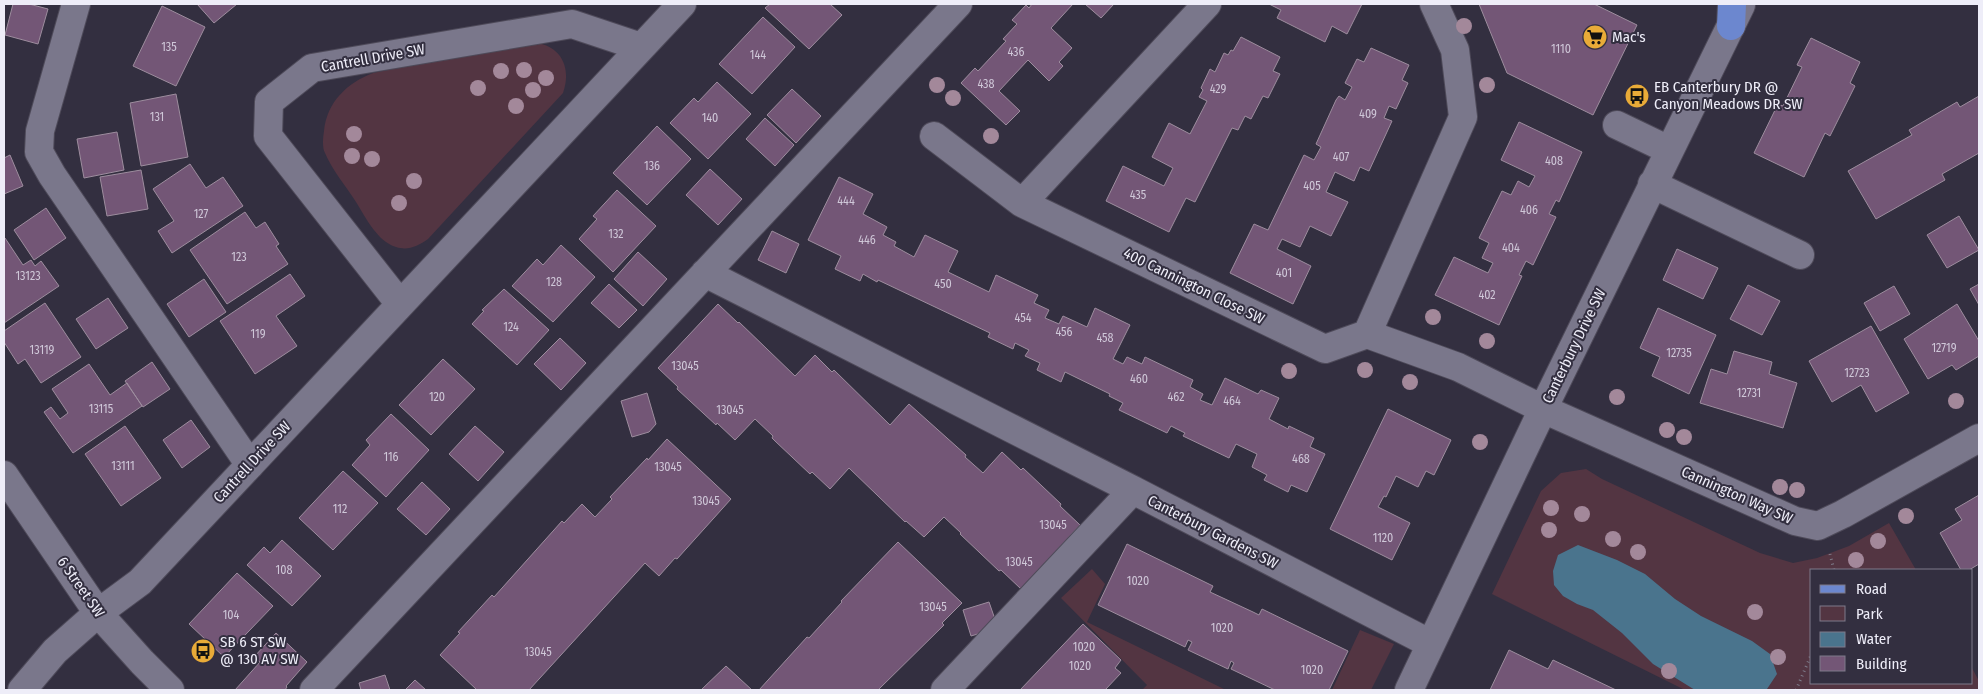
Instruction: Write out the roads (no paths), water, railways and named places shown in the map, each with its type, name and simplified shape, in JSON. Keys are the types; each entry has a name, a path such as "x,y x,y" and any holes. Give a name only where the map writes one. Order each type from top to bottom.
{"street":[{"path":"76,4 40,131 39,152 52,175 250,465"},
{"name":"Cantrell Drive SW","path":"22,690 55,651 98,613 140,582 682,4"},
{"path":"314,690 958,4"},
{"path":"1022,203 1207,4"},
{"path":"1434,4 1455,50 1463,117 1368,334 1458,367 1543,409"},
{"name":"Canterbury Drive SW","path":"1409,690 1735,11"},
{"name":"Cantrell Drive SW","path":"400,304 268,136 269,102 312,68 572,24 641,47"},
{"path":"1617,125 1669,150"},
{"name":"400 Cannington Close SW","path":"934,136 1022,203 1325,349 1368,334"},
{"path":"1652,184 1800,256"},
{"path":"705,273 1133,490"},
{"name":"Cannington Way SW","path":"1543,409 1795,522 1818,526 1979,438"},
{"name":"6 Street SW","path":"4,475 98,613 170,690"},
{"name":"Canterbury Gardens SW","path":"945,690 1133,490 1431,644"}],"water":[{"path":"1578,545 1617,560 1645,574 1675,599 1701,616 1752,641 1770,654 1777,674 1767,689 1695,690 1653,664 1622,633 1593,610 1563,596 1554,585 1553,571 1558,555"}],"place":[{"name":"Mac's","path":"1595,37"},
{"name":"EB Canterbury DR @ Canyon Meadows DR SW","path":"1637,96"},
{"name":"SB 6 ST SW @ 130 AV SW","path":"203,651"}]}
